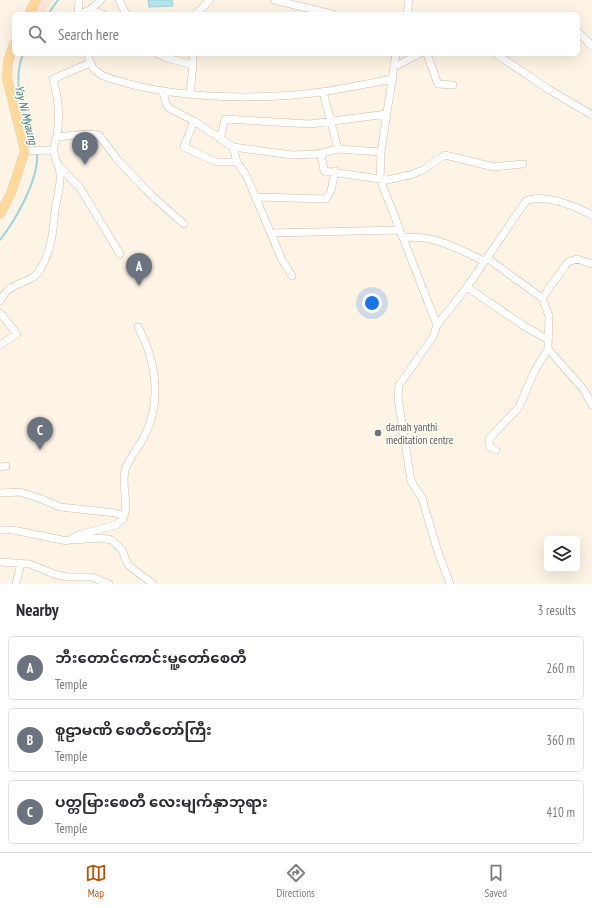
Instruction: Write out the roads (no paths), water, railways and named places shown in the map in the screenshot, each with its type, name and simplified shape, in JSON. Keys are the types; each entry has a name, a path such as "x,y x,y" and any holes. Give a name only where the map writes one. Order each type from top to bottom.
{"main road":[{"path":"30,12 36,0"},
{"path":"0,214 33,150 7,78 8,61 12,50"}],"street":[{"path":"78,12 79,0"},
{"path":"84,12 90,10 101,0"},
{"path":"119,0 125,12"},
{"path":"198,12 210,0"},
{"path":"274,0 324,12"},
{"path":"406,12 409,0"},
{"path":"90,10 96,12"},
{"path":"580,34 592,46"},
{"path":"88,56 90,63 97,72 116,80 163,92 236,96 323,92 393,79"},
{"path":"162,56 193,65"},
{"path":"190,94 193,56"},
{"path":"396,56 381,152 380,179 437,325"},
{"path":"394,67 416,56"},
{"path":"428,56 438,84 454,84"},
{"path":"499,56 548,89 592,115"},
{"path":"0,301 7,290 14,284 25,282 35,276 46,259 53,236 60,187 59,166 54,150 57,137 57,98 53,79 90,63"},
{"path":"163,92 166,104 169,108 194,121 233,147 292,155 338,150 381,152"},
{"path":"323,92 338,150"},
{"path":"220,138 224,119 287,124 330,122 387,114"},
{"path":"194,121 184,147 216,162 237,162"},
{"path":"57,137 87,134 99,135 117,159 150,194 184,224"},
{"path":"233,147 237,162 247,177 282,260 292,276"},
{"path":"33,150 54,150"},
{"path":"321,153 324,171 335,171 387,180 410,175 423,170 445,155 494,167 523,164"},
{"path":"59,166 80,188 120,254"},
{"path":"256,197 326,199 333,186 335,171"},
{"path":"450,584 437,549 422,498 411,481 397,394 400,385 433,336 437,325 467,287 521,206 530,199 542,199 566,204 592,215"},
{"path":"271,233 400,230"},
{"path":"403,238 427,237 486,259 542,298 549,316 547,339 548,349 584,390 592,406"},
{"path":"542,298 568,262 577,259 592,264"},
{"path":"467,287 524,326 547,339"},
{"path":"0,313 17,334 0,345"},
{"path":"67,541 78,535 116,525 124,519 127,508 124,483 126,469 148,429 156,395 151,362 146,342 138,327"},
{"path":"496,450 490,447 489,439 519,407 535,370 548,349"},
{"path":"0,493 20,492 60,507 115,513 121,515 124,519"},
{"path":"0,530 12,530 67,541 101,538 112,540 122,550 128,565 153,584"},
{"path":"0,562 30,564 54,574 67,577 92,577 109,584"},
{"path":"16,584 20,564"}],"water":[{"path":"148,0 172,0 173,6 149,7"}],"waterway":[{"name":"Yay Ni Myaung","path":"49,12 58,0"},
{"name":"Yay Ni Myaung","path":"0,240 25,199 37,164 37,154 26,122 19,93 18,83 22,56"}],"place":[{"name":"စူဠာမဏိ စေတီတော်ကြီး","path":"85,165"},
{"name":"ဘီးတောင်ကောင်းမူ့တော်စေတီ","path":"139,286"},
{"name":"damah yanthi meditation centre","path":"378,433"},
{"name":"ပတ္တမြား‌စေတီ‌ လေးမျက်နှာဘုရား","path":"40,450"}]}
